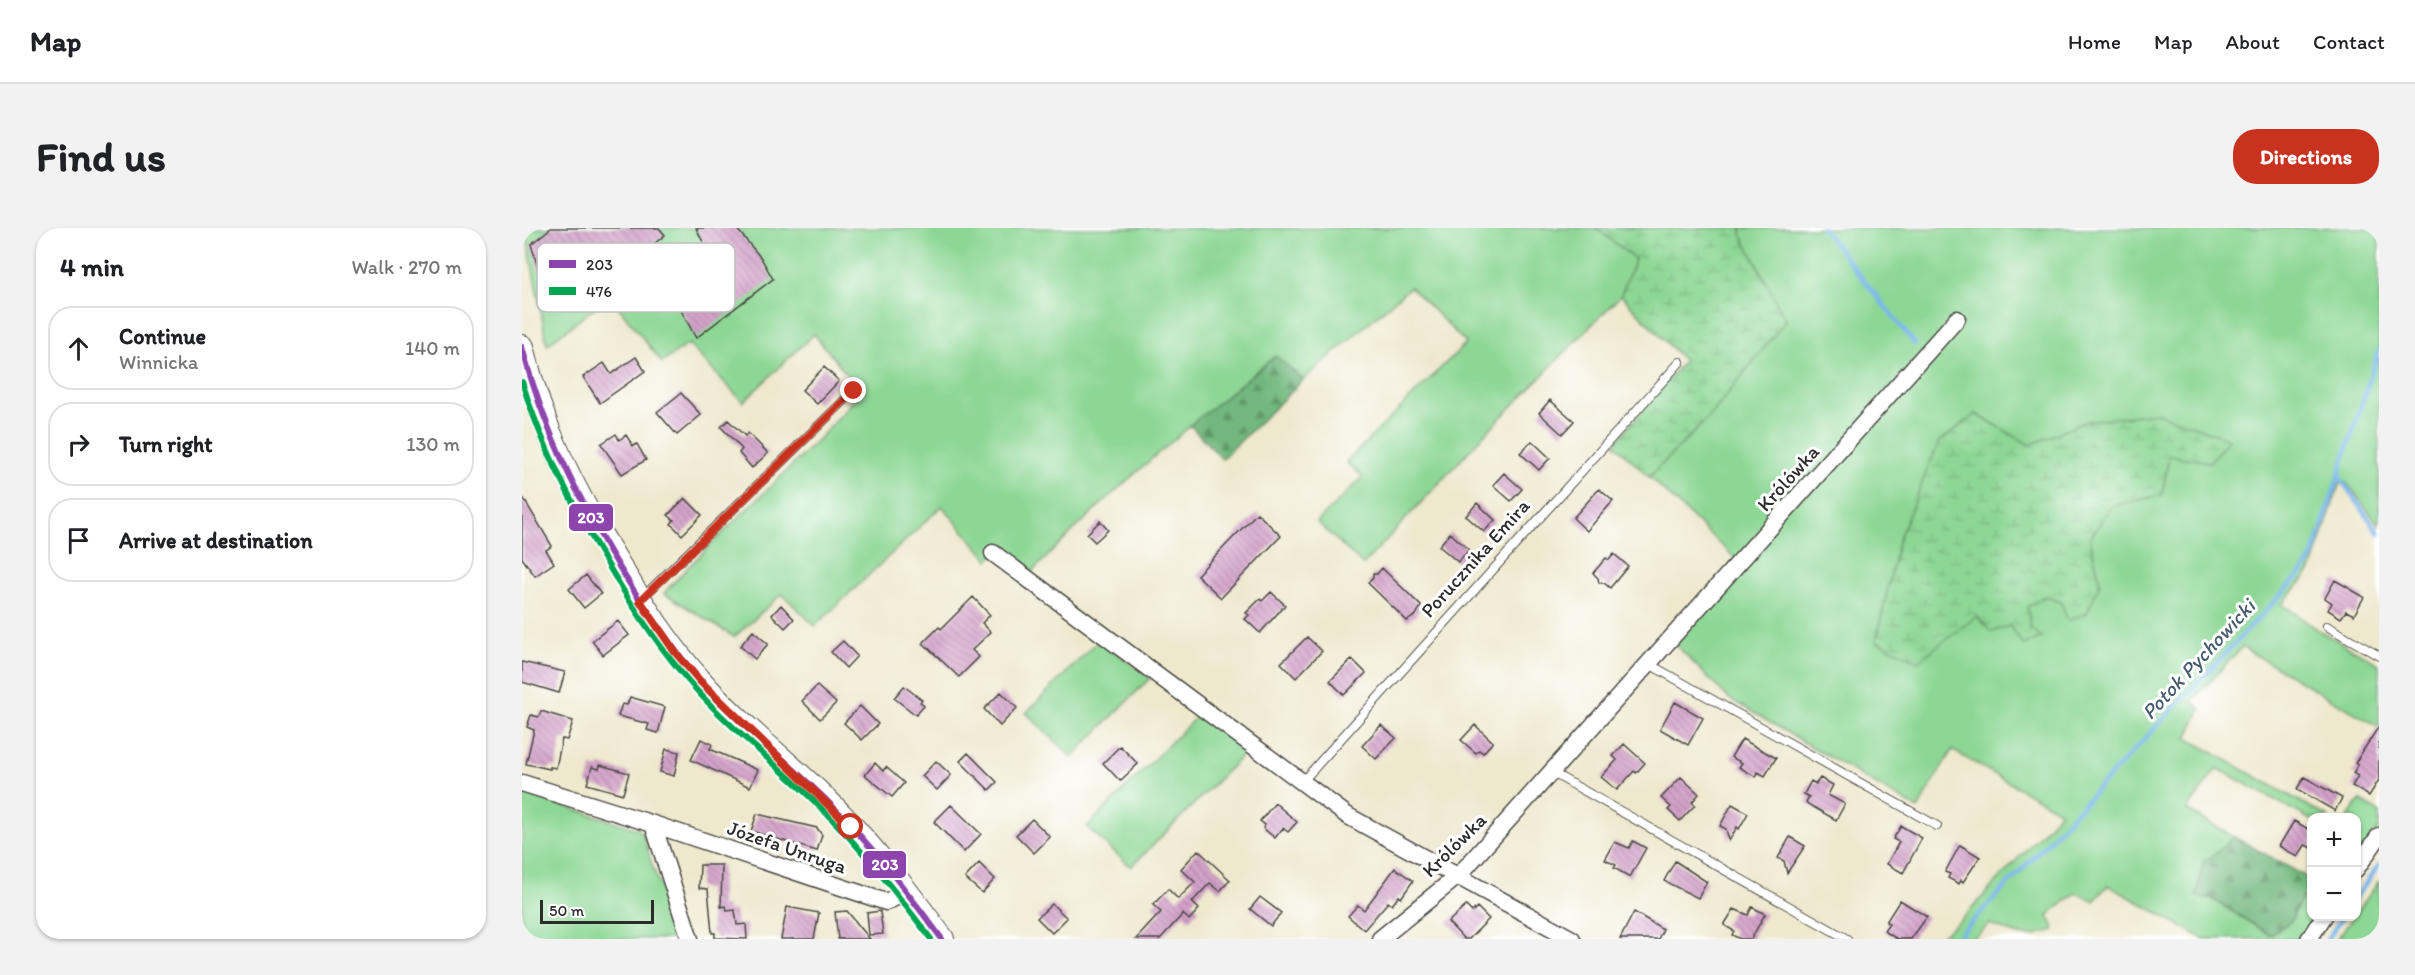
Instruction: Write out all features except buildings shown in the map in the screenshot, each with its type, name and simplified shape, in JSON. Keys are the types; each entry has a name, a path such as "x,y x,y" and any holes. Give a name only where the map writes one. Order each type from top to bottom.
{"street":[{"name":"Królówka","path":"1380,939 1459,875 1957,319"},
{"path":"522,347 544,424 580,503 640,601 675,652 700,681 829,804 907,892 942,939"},
{"path":"993,553 1348,816 1572,939"},
{"name":"Józefa Unruga","path":"522,783 886,902 907,892"},
{"path":"653,824 690,939"},
{"path":"2357,867 2379,836"},
{"path":"2309,939 2321,921"}],"lane":[{"name":"Porucznika Emira","path":"1301,783 1680,362"},
{"path":"640,601 854,391"},
{"path":"2326,626 2379,656"},
{"path":"1649,664 1938,826"},
{"path":"1550,772 1847,939"}],"green space":[{"path":"525,228 1596,228 1636,259 1621,295 1481,438 1363,565 1317,522 1363,477 1346,462 1466,343 1410,287 1303,380 1275,356 1150,460 1032,572 1004,544 989,560 942,506 815,626 782,594 734,637 664,593 814,444 861,392 814,334 743,402 688,344 662,363 622,312 735,312 735,243 537,243 537,292"},
{"path":"1596,228 1742,228 1741,234 1786,320 1711,415 1649,477 1614,444 1684,361 1621,295 1635,259"},
{"path":"1742,228 2379,228 2379,525 2346,482 2339,485 2311,571 2282,604 2320,631 2379,664 2379,727 2242,647 2192,701 2201,709 2187,738 2321,813 2307,813 2307,818 2217,768 2187,810 2234,837 2210,858 2204,860 2196,896 2211,898 2270,935 2291,921 2302,898 2307,897 2307,921 2315,921 2302,939 2204,939 2108,885 2094,901 2076,893 2048,915 2055,930 2036,935 2022,935 1990,924 1973,939 1937,939 1961,920 2061,812 1952,750 1918,809 1728,698 1676,645 1735,558 1649,477 1711,415","holes":["1976,414 2030,446 2087,421 2210,462 2169,455 2162,495 2112,506 2090,538 2100,583 2061,602 2045,596 2027,607 2031,629 2041,637 1977,616"]},
{"path":"541,312 589,312 547,345"},
{"path":"1276,356 1303,380 1222,459 1190,425"},
{"path":"2158,413 2229,439 2210,462 2169,455 2162,495 2112,506 2090,538 2100,583 2087,613 2068,621 2061,602 2045,596 2027,607 2031,629 2042,637 2024,645 2010,626 1991,632 1977,616 1918,661 1876,641 1899,538 1939,442 1976,414 2030,445 2087,421"},
{"path":"1099,640 1150,678 1072,757 1026,713"},
{"path":"1199,714 1246,752 1131,867 1087,827"},
{"path":"522,793 638,829 643,834 653,868 682,939 522,939"},
{"path":"2360,800 2379,812 2379,828 2361,854 2361,813 2351,813"},
{"path":"2234,837 2305,876 2307,878 2307,898 2302,898 2291,921 2270,935 2211,898 2196,896 2204,860 2210,858"},
{"path":"2379,881 2379,939 2337,939 2350,921 2361,921 2361,906"}],"waterway":[{"path":"1822,228 1915,344"},
{"name":"Potok Pychowicki","path":"1956,939 2307,567 2313,555 2379,350"},
{"path":"2339,477 2379,533"},
{"path":"2361,890 2379,865"},
{"path":"2327,939 2340,921"}],"transit line":[{"name":"203","path":"522,347 540,406 576,490 621,570 658,627 678,655 715,697 813,788 859,835 942,939"},
{"name":"476","path":"522,382 550,456 573,502 620,585 659,644 707,702 838,825 931,939"}],"route":[{"path":"851,827 700,681 675,652 640,601 854,391"}]}
